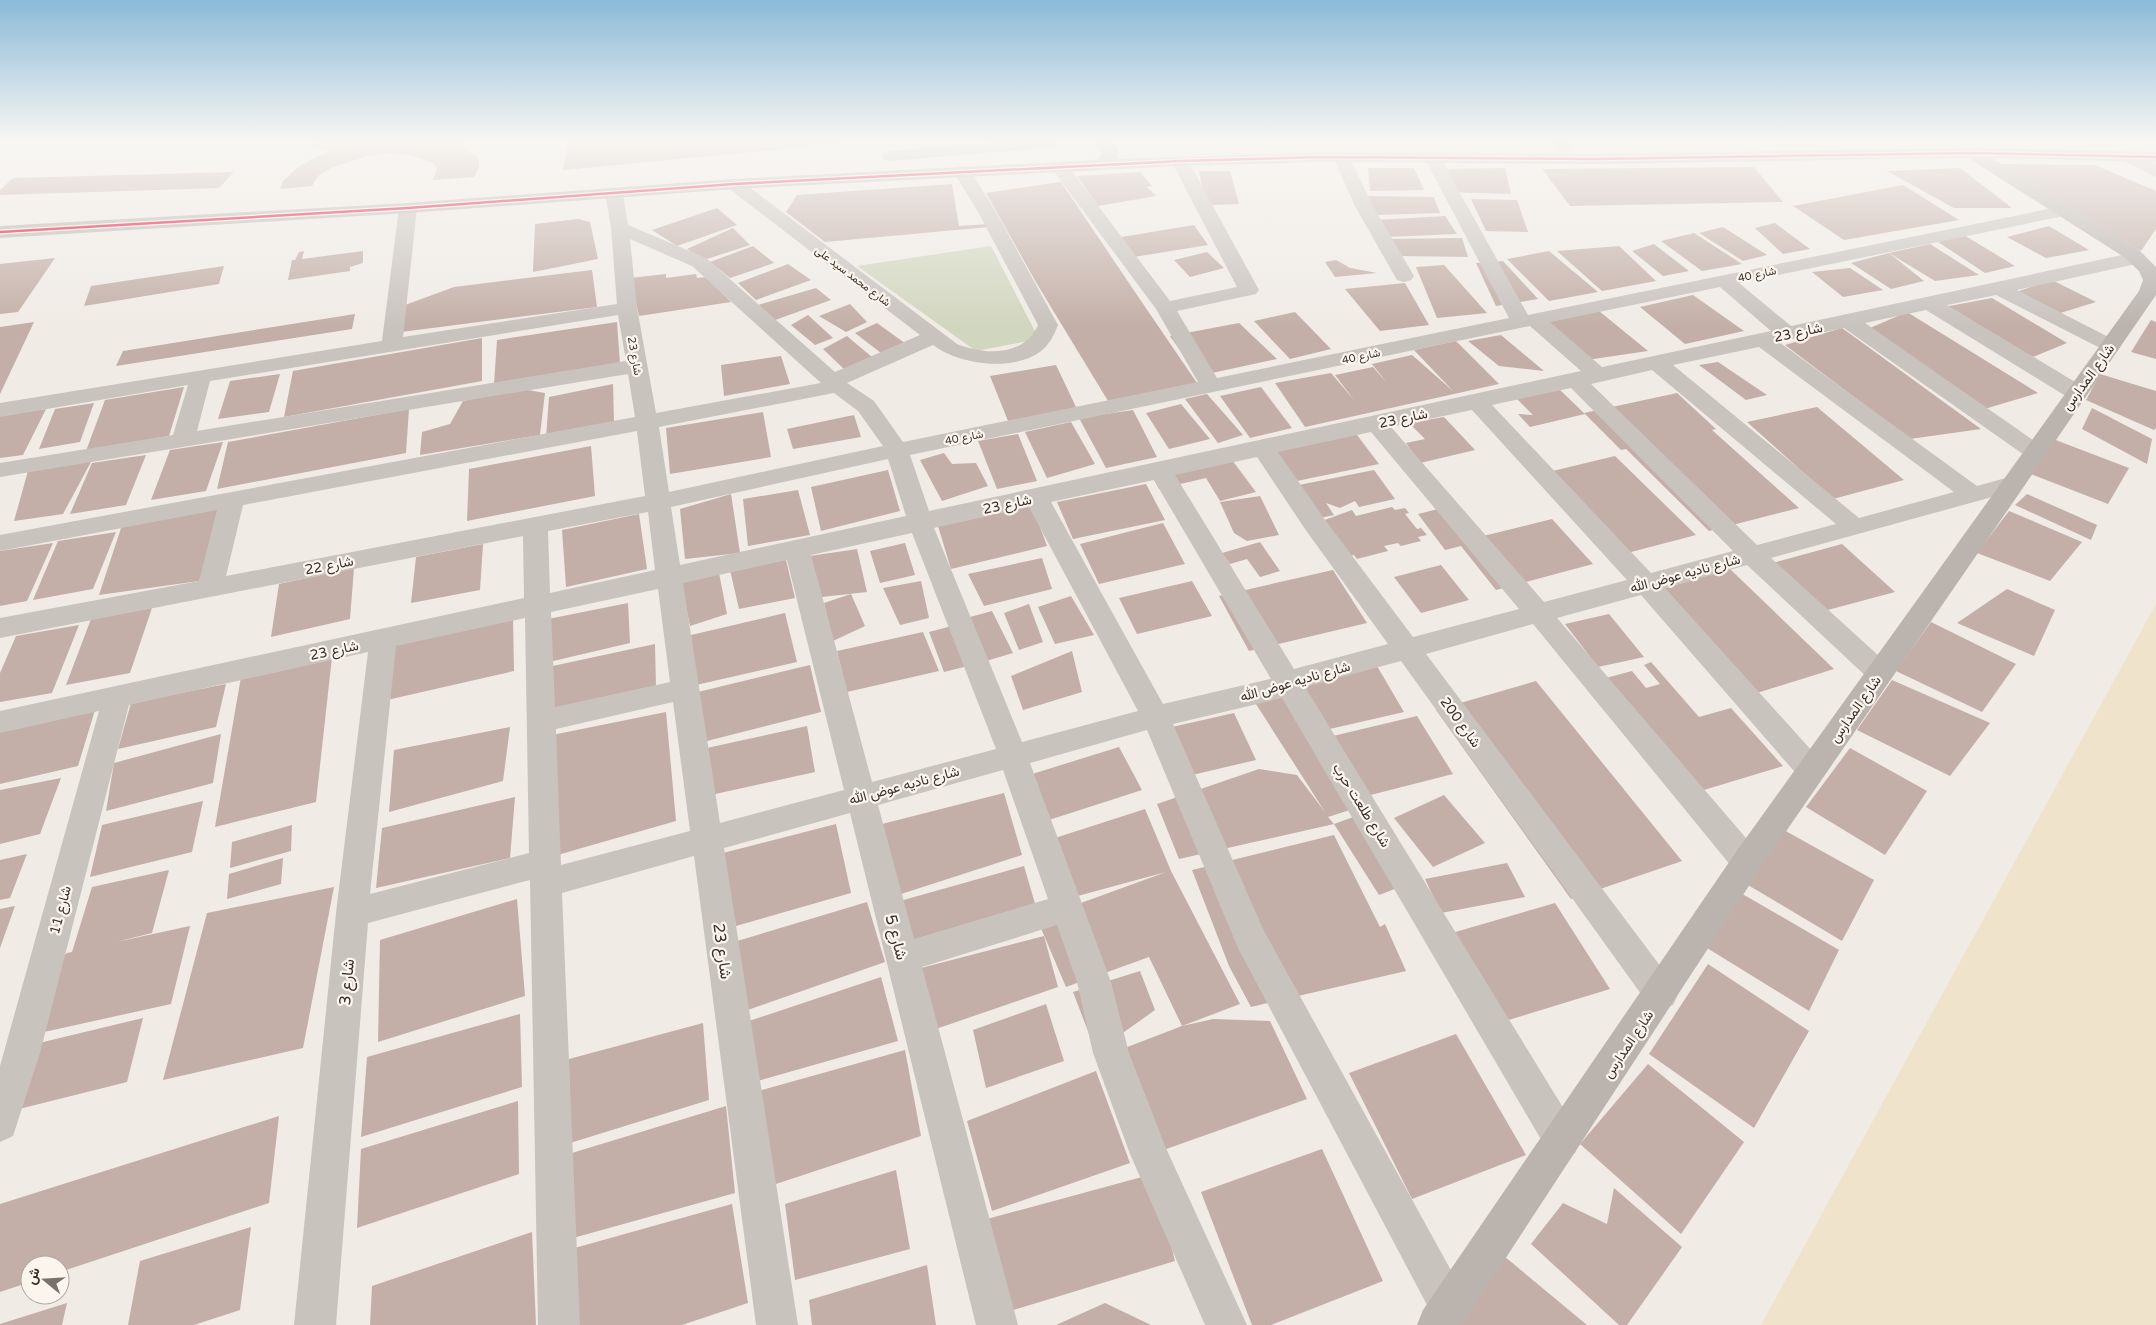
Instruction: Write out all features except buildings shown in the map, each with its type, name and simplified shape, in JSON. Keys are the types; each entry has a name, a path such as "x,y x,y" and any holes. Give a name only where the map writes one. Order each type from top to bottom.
{"street":[{"path":"76,211 230,204"},
{"path":"0,232 465,204"},
{"name":"شارع 23","path":"615,204 620,228 627,308 647,422 777,1325"},
{"name":"شارع محمد سيد على","path":"760,204 942,343 969,356 1006,356 1028,350 1042,339 1048,325 982,204"},
{"path":"1087,204 1165,308 1212,387"},
{"path":"1165,308 1248,290 1203,204"},
{"path":"1363,204 1404,276"},
{"path":"1459,204 1528,322 1586,378 1752,555 1880,674"},
{"name":"شارع المدارس","path":"1444,1317 1661,994 1747,862 2149,291 2152,280 2147,268 2136,258 2052,204"},
{"path":"392,345 408,208"},
{"name":"شارع 40","path":"658,502 897,450 1212,387 2063,211"},
{"path":"620,228 699,262 836,383 866,406 897,450 920,523 1013,756 1094,982 1111,1053 1148,1154 1226,1325"},
{"name":"شارع 23","path":"0,722 2136,258"},
{"path":"1724,281 1788,334"},
{"path":"1998,288 2111,346"},
{"path":"1929,304 2077,393"},
{"path":"0,410 627,308"},
{"path":"1848,321 2035,452"},
{"path":"1763,340 1973,495"},
{"path":"0,543 647,422 836,383 942,343"},
{"path":"1657,363 1855,527"},
{"path":"0,470 637,366"},
{"path":"183,439 201,376"},
{"path":"1477,402 1646,584 1812,770"},
{"path":"1376,424 1747,862"},
{"name":"شارع 200","path":"1263,448 1314,523 1661,994"},
{"name":"شارع طلعت حرب","path":"1160,470 1286,682 1367,812 1562,1140"},
{"name":"شارع ناديه عوض الله","path":"352,913 706,839 1156,717 1279,688 1286,682 2013,484"},
{"path":"1036,497 1156,717 1250,937 1444,1317"},
{"path":"210,588 232,499"},
{"name":"شارع 22","path":"0,628 658,502"},
{"path":"535,525 559,1325"},
{"name":"شارع 5","path":"797,549 997,1325"},
{"name":"شارع 3","path":"315,1325 352,913 383,639"},
{"path":"540,721 685,689"},
{"name":"شارع 11","path":"0,1123 22,1053 117,697"},
{"path":"902,958 1066,908"}],"green space":[{"path":"991,246 1039,339 976,351 857,266"}],"sand":[{"path":"2156,604 2156,1325 1761,1325"}],"transit line":[{"path":"0,232 465,204"}]}
